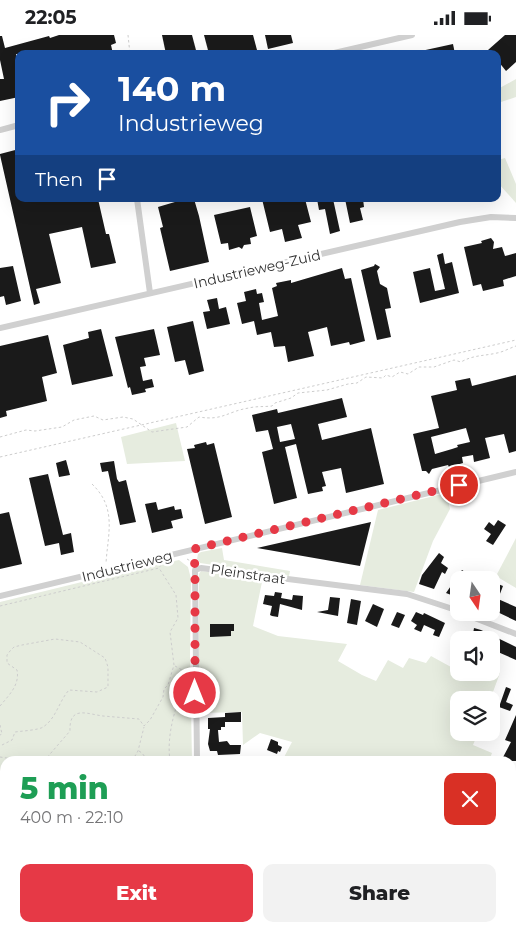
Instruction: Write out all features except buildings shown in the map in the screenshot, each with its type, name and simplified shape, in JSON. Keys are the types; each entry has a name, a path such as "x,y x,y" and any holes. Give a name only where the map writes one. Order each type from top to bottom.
{"street":[{"path":"347,50 412,35"},
{"path":"0,130 15,126"},
{"path":"137,202 150,293"},
{"name":"Industrieweg-Zuid","path":"0,328 460,222 491,217 516,218"},
{"name":"Industrieweg","path":"0,596 516,471"},
{"name":"Pleinstraat","path":"197,756 195,571 201,568 407,594 450,609"},
{"name":"Pleinstraat","path":"483,621 516,634"}],"path":[{"path":"128,35 130,50"},
{"path":"0,457 516,340"},
{"path":"0,437 26,430 36,431 62,427 74,420 94,416 104,420 123,417 133,419 152,432 187,427 198,417 211,419 223,417 248,407 272,405 292,398 298,393 327,390 356,383 366,377 383,378 386,375 392,377 400,372 408,374 419,367 434,367 454,360 462,362 470,357 497,353 516,346"},
{"path":"92,485 101,493 110,521 105,571"},
{"path":"178,553 195,564 194,549"},
{"path":"0,606 159,568 176,595 178,618 170,632 174,665 168,685 164,689 163,697 144,726 135,756"},
{"path":"0,706 10,696 18,677 17,670 7,663 7,655 14,647 55,639 67,640 85,644 105,658 108,667 108,687 96,692 68,690 52,718 43,728 15,732 12,740 0,746"},
{"path":"170,756 171,731 187,677 184,671 174,665"},
{"path":"187,677 195,676"},
{"path":"48,756 70,731 70,721 75,714 85,711 101,716 139,719 144,726"},
{"path":"0,725 2,734 0,735"},
{"path":"138,751 144,756"}],"shaded area":[{"path":"516,79 516,97 501,102 501,87"},
{"path":"505,158 516,184 516,203 501,186 501,159"},
{"path":"176,423 185,461 127,464 121,437"},
{"path":"446,493 450,509 433,541 414,592 360,585 378,510"},
{"path":"516,538 516,588 500,578 499,571"},
{"path":"222,548 224,560 290,571 289,576 200,563 197,559 198,554 201,552"},
{"path":"179,560 188,567 191,579 192,756 0,756 0,602"},
{"path":"201,571 263,577 253,626 278,636 347,644 338,661 376,681 388,660 403,668 409,658 426,663 431,656 450,666 450,681 497,681 493,691 450,691 450,741 475,741 473,745 492,753 491,756 285,756 292,742 260,733 243,745 242,712 199,713 199,574"}],"route":[{"path":"195,693 194,549 459,485"}]}
